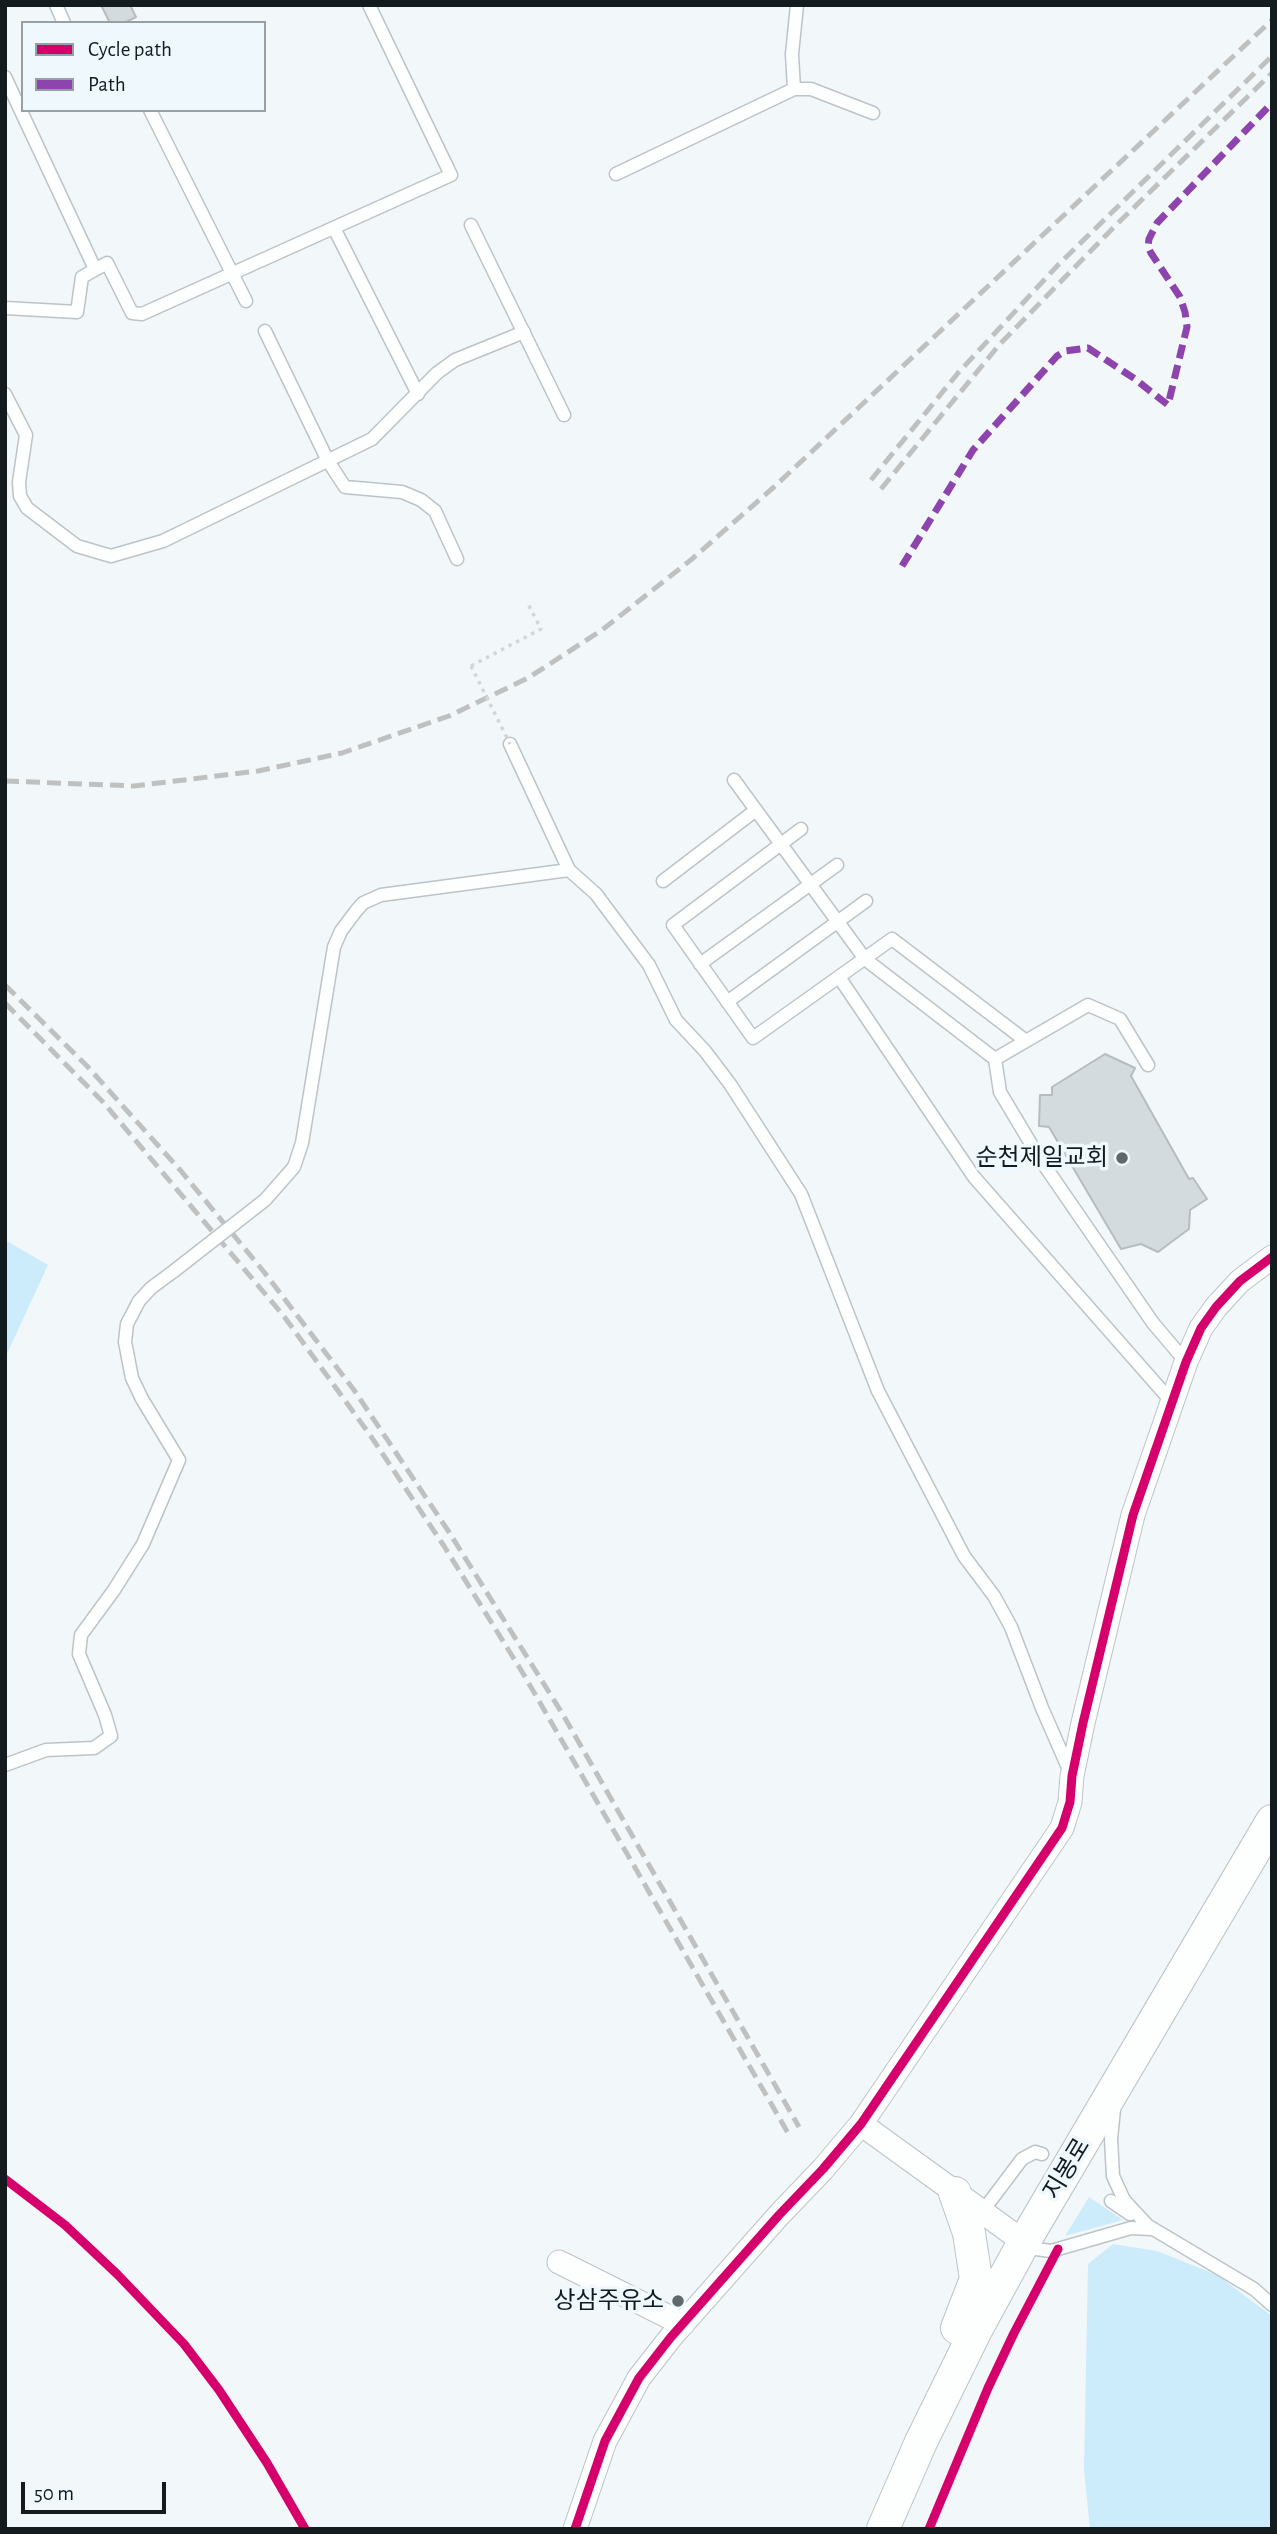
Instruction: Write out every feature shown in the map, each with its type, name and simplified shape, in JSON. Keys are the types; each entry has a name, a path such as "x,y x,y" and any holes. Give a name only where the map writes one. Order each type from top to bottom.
{"main road":[{"name":"지봉로","path":"883,2529 930,2423 1024,2242 1272,1821"},
{"path":"930,2423 948,2353 976,2279 969,2233 956,2193"}],"street":[{"path":"575,2529 605,2441 627,2396 652,2360 861,2124 1051,1848 1070,1802 1072,1776 1113,1591 1133,1515 1171,1401 1201,1328 1240,1281 1272,1257"},
{"path":"861,2124 1024,2242"},
{"path":"559,2262 683,2323"}],"lane":[{"path":"56,5 63,21"},
{"path":"5,307 77,312 82,277 107,263 132,313 142,314 451,175 369,5"},
{"path":"794,89 792,54 797,5"},
{"path":"5,77 21,111"},
{"path":"615,174 794,89 811,89 873,113"},
{"path":"21,112 95,269"},
{"path":"151,112 246,301"},
{"path":"471,225 564,415"},
{"path":"334,228 418,394"},
{"path":"265,331 328,461 345,487 402,492 421,500 435,510 457,559"},
{"path":"5,394 26,435 19,482 20,496 27,508 77,546 111,556 163,541 372,439 437,373 455,360 524,332"},
{"path":"5,501 20,496"},
{"path":"510,744 569,870 596,894 649,965 676,1020 705,1051 730,1084 801,1194 878,1391 964,1556 994,1596 1011,1627 1072,1776"},
{"path":"734,780 865,959 995,1059 1000,1092 1040,1159 1153,1323 1186,1362"},
{"path":"663,881 756,810"},
{"path":"801,830 673,925 752,1038 892,939 1026,1041"},
{"path":"700,964 837,865"},
{"path":"5,1765 46,1750 94,1748 111,1736 79,1654 82,1635 143,1544 179,1460 132,1378 125,1342 127,1324 139,1301 151,1288 265,1200 295,1167 302,1143 334,947 341,931 363,903 381,895 569,870"},
{"path":"727,1002 866,901"},
{"path":"839,977 974,1177 1171,1401"},
{"path":"995,1059 1088,1004 1120,1019 1148,1066"},
{"path":"1116,2086 1111,2139 1113,2176 1124,2200 1151,2228"},
{"path":"982,2212 1022,2159 1035,2152 1042,2154"},
{"path":"1111,2201 1254,2290 1272,2305"},
{"path":"1024,2242 1037,2249 1051,2250 1130,2228 1151,2228"}],"path":[{"path":"510,744 471,666 541,629 527,602"}],"shaded area":[{"path":"5,1240 48,1265 5,1358"},
{"path":"1089,2197 1123,2220 1065,2236"},
{"path":"1113,2244 1157,2251 1217,2275 1272,2316 1272,2529 1090,2529 1084,2470 1088,2264"}],"building":[{"path":"101,5 130,5 136,17 128,21 109,21"},
{"name":"순천제일교회","path":"1105,1054 1135,1068 1131,1076 1189,1179 1193,1178 1207,1199 1190,1210 1189,1229 1158,1252 1141,1244 1121,1249 1049,1127 1039,1126 1040,1095 1052,1095 1052,1087"}],"railway":[{"path":"5,781 134,786 258,771 342,753 449,716 528,678 602,630 692,559 774,487 1272,20"},
{"path":"871,480 958,373 1058,265 1272,56"},
{"path":"881,489 999,345 1116,225 1272,73"},
{"path":"5,985 87,1066 181,1171 264,1272 354,1390 449,1532 562,1713 799,2127"},
{"path":"5,1003 103,1102 283,1315 370,1435 444,1546 524,1675 788,2133"}],"marked path":[{"path":"902,566 973,450 1057,356 1065,351 1088,348 1168,405 1187,327 1180,297 1151,253 1148,247 1149,239 1157,223 1272,103"}],"cycle path":[{"path":"575,2529 605,2441 639,2378 671,2337 861,2124 1062,1828 1070,1802 1072,1776 1083,1723 1133,1515 1186,1362 1201,1328 1216,1307 1240,1281 1272,1257"},
{"path":"5,2179 65,2225 117,2274 184,2344 219,2390 267,2463 305,2529"},
{"path":"929,2529 988,2388 1058,2249"}],"place":[{"name":"순천제일교회","path":"1122,1158"},
{"name":"상삼주유소","path":"678,2301"}]}
